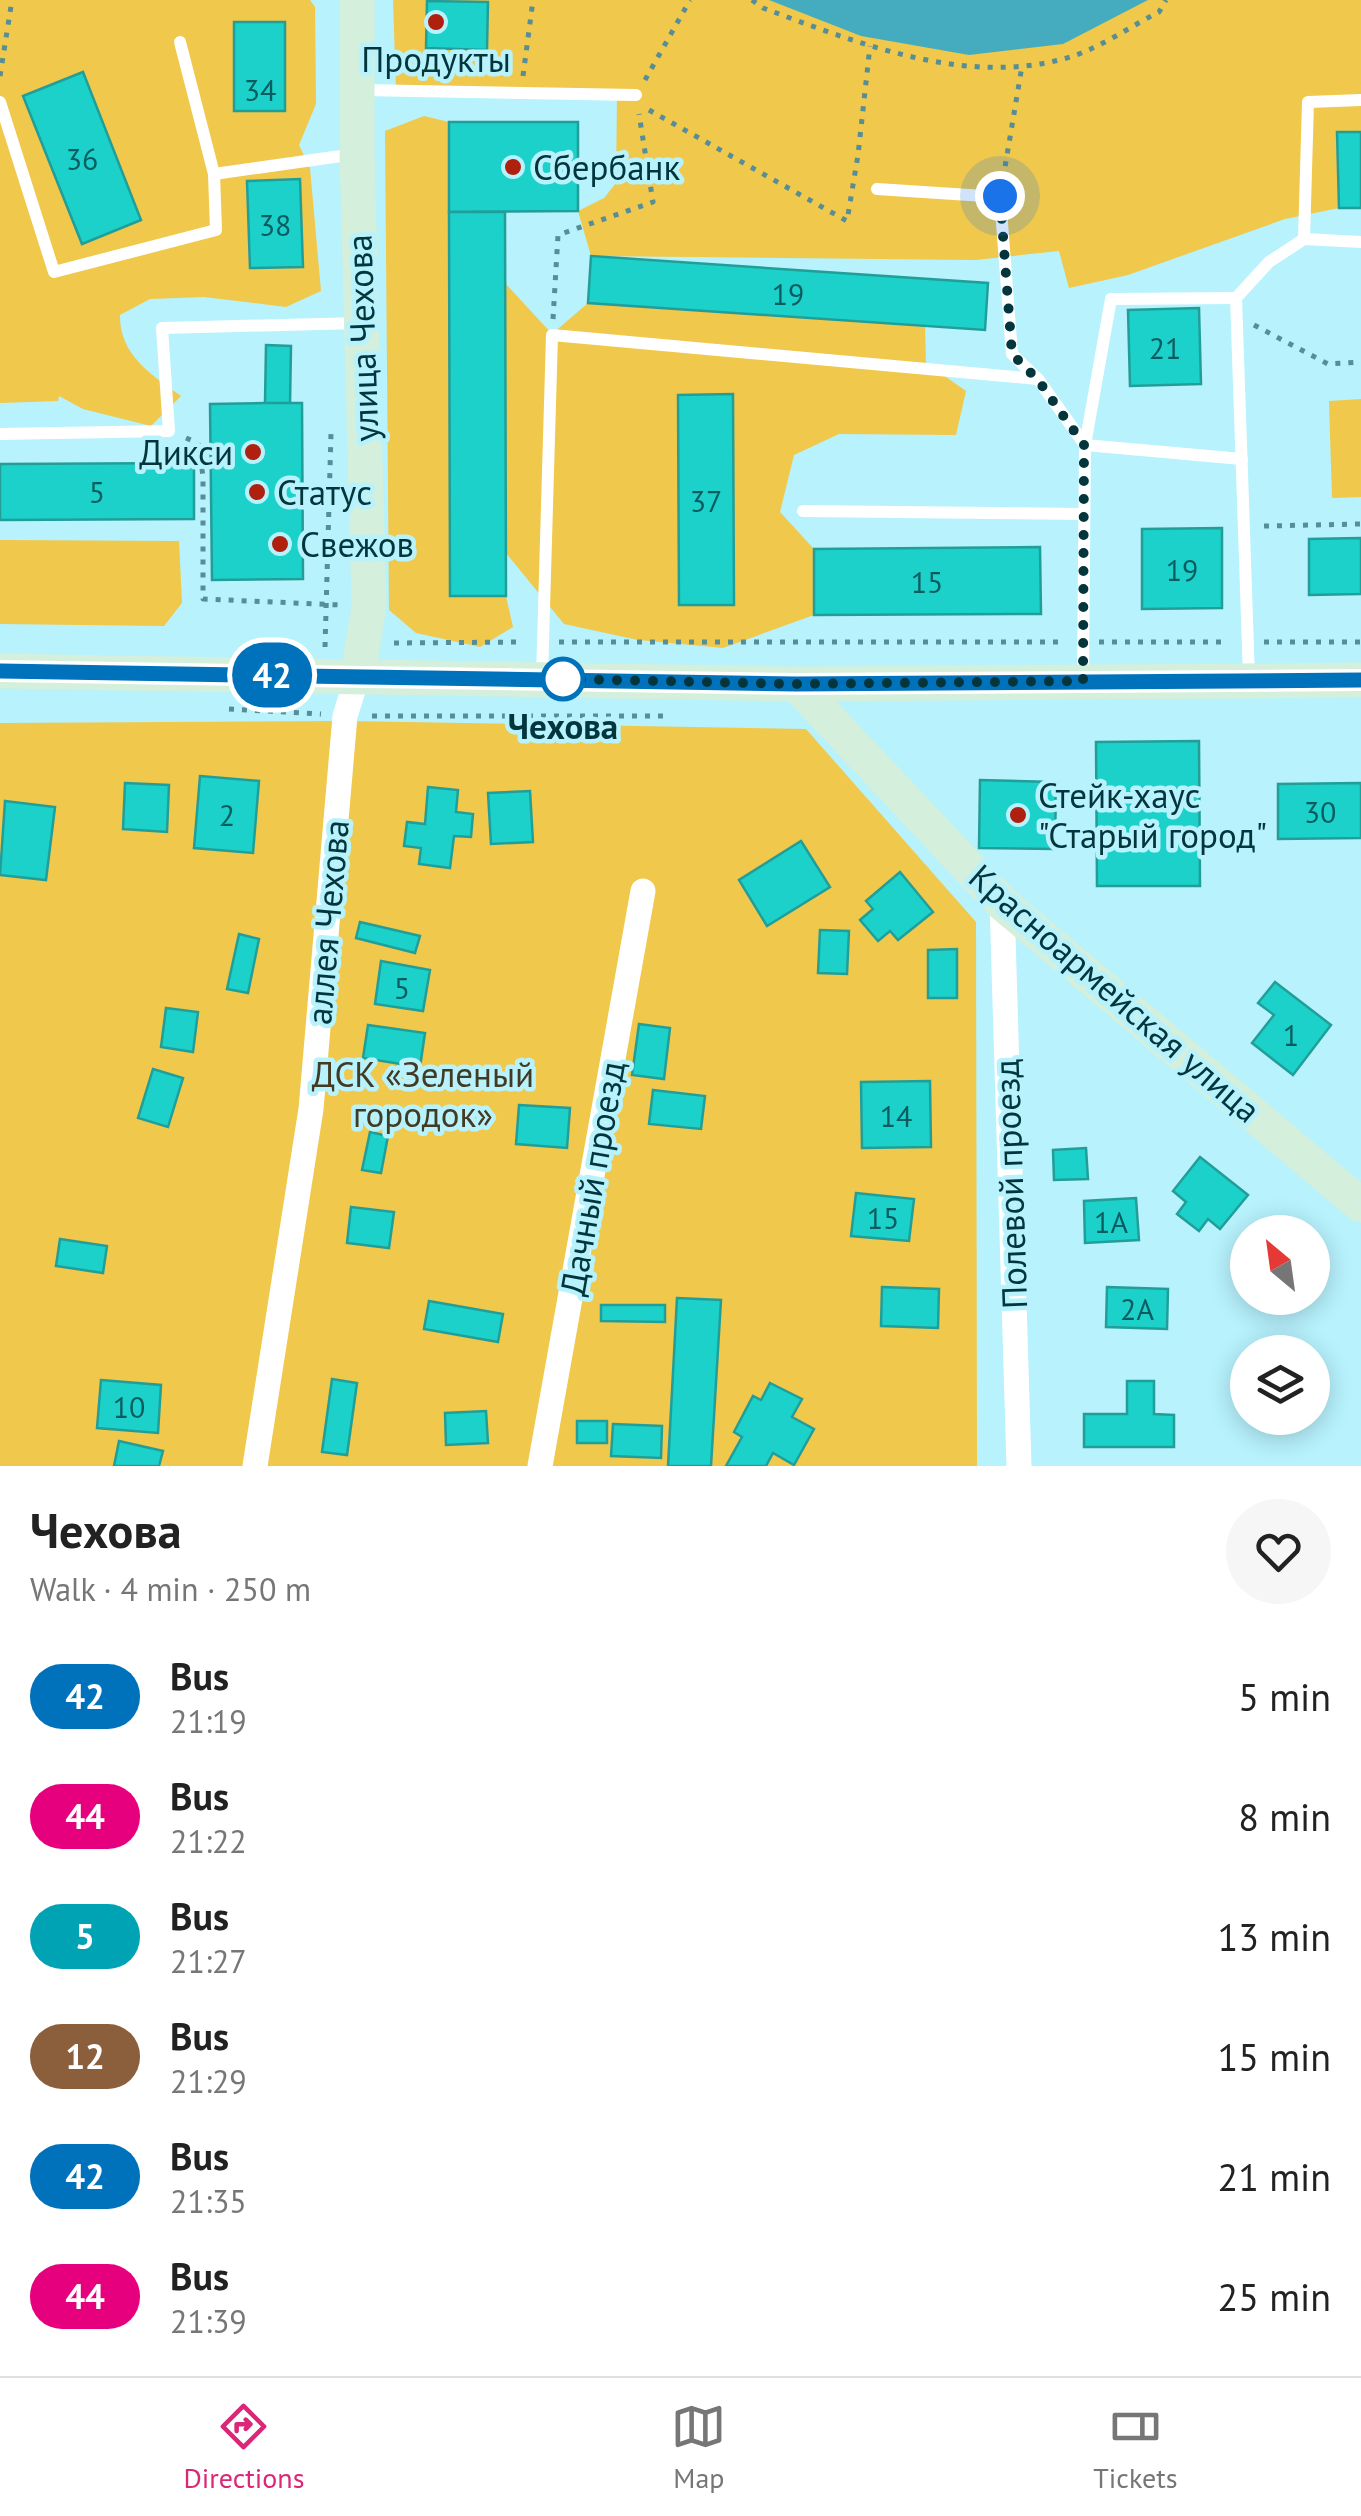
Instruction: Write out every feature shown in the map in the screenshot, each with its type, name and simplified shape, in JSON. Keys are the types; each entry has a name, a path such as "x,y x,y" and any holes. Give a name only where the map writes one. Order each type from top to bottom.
{"street":[{"name":"улица Чехова","path":"357,0 369,606 360,659"},
{"path":"0,671 360,659 542,679 796,684 1361,680"},
{"name":"аллея Чехова","path":"255,1466 311,1108 346,716 360,659"},
{"name":"Красноармейская улица","path":"796,684 1002,903 1361,1205"},
{"name":"Дачный проезд","path":"540,1466 643,891"},
{"name":"Полевой проезд","path":"1002,903 1020,1466"}],"lane":[{"path":"0,102 54,272 216,230 214,174 180,42"},
{"path":"358,90 636,95"},
{"path":"1304,238 1308,102 1361,100"},
{"path":"214,174 358,154"},
{"path":"877,189 1000,196 1012,354 1038,380 1084,445 1242,460"},
{"path":"1248,680 1236,298 1269,262 1304,238 1361,242"},
{"path":"1083,681 1084,445 1111,299 1236,298"},
{"path":"0,434 169,430 162,328 362,323"},
{"path":"542,679 552,334 1038,380"},
{"path":"803,511 1084,514"}],"path":[{"path":"0,76 12,0"},
{"path":"520,93 533,0"},
{"path":"636,95 690,0"},
{"path":"752,0 763,8 870,46 975,68 1022,66 1072,57 1159,12 1166,0"},
{"path":"552,334 558,235 653,202 637,103 846,221 870,46"},
{"path":"1000,196 1022,66"},
{"path":"1237,316 1328,364 1361,362"},
{"path":"325,653 331,416"},
{"path":"169,430 198,443 204,476 203,600 369,606"},
{"path":"1244,527 1361,524"},
{"path":"360,659 544,642 1361,642"},
{"path":"229,709 346,716 673,716"}],"green space":[{"path":"0,0 310,0 315,7 316,104 299,145 310,168 321,291 286,307 204,297 150,299 120,315 121,329 131,352 148,371 181,396 151,426 83,409 59,396 58,401 0,403"},
{"path":"393,0 1361,0 1361,132 1337,133 1339,208 1285,219 1128,275 1069,288 1059,251 975,260 591,256 578,211 604,198 616,183 617,95 396,91"},
{"path":"424,116 449,122 450,596 506,596 513,627 480,647 416,633 389,610 385,131"},
{"path":"505,283 552,334 588,303 925,326 926,363 966,391 956,435 839,434 794,455 780,512 814,549 814,615 723,648 638,640 564,624 506,553"},
{"path":"1361,399 1361,497 1332,498 1329,401"},
{"path":"0,540 179,541 182,603 164,626 0,624"},
{"name":"ДСК «Зеленый городок»","path":"345,721 806,729 976,922 977,1466 0,1466 0,723"}],"water":[{"path":"769,0 1148,0 1063,44 969,55 861,36"}],"building":[{"path":"427,1 488,2 487,50 426,48"},
{"path":"234,22 285,22 285,111 234,111"},
{"path":"83,72 141,220 82,244 23,96"},
{"name":"Сбербанк","path":"449,122 578,122 578,211 449,212"},
{"path":"1337,132 1361,132 1361,208 1339,208"},
{"path":"300,179 303,267 250,268 247,181"},
{"path":"449,212 505,212 506,596 450,596"},
{"path":"591,256 988,283 985,330 588,303"},
{"path":"1199,308 1201,384 1130,386 1128,310"},
{"path":"266,345 291,346 290,404 265,403"},
{"path":"733,394 734,605 679,605 678,395"},
{"name":"Статус","path":"302,403 303,579 212,580 210,404"},
{"path":"194,463 194,519 0,520 0,464"},
{"path":"1222,528 1222,608 1142,609 1142,529"},
{"path":"1361,538 1361,594 1309,595 1309,539"},
{"path":"1040,547 1041,614 814,615 814,549"},
{"path":"1199,741 1200,886 1097,886 1096,742"},
{"path":"200,776 259,781 253,853 194,848"},
{"name":"Стейк-хаус \"Старый город\"","path":"980,780 1056,782 1055,849 979,848"},
{"path":"125,783 169,785 167,832 123,829"},
{"path":"1361,783 1361,838 1278,839 1278,784"},
{"path":"428,787 458,790 456,812 473,814 471,837 454,836 450,868 419,864 421,848 404,846 407,822 425,824"},
{"path":"530,791 533,842 491,844 488,793"},
{"path":"5,801 55,807 46,880 0,875"},
{"path":"801,841 830,887 767,926 739,880"},
{"path":"900,872 933,912 898,940 890,931 878,941 860,920 873,909 866,901"},
{"path":"360,922 420,936 415,953 356,938"},
{"path":"820,930 849,931 847,974 818,973"},
{"path":"239,934 259,939 248,993 227,989"},
{"path":"957,949 957,998 928,998 928,950"},
{"path":"381,961 430,970 423,1011 375,1004"},
{"path":"1275,982 1331,1025 1293,1075 1252,1043 1274,1015 1258,1003"},
{"path":"166,1008 198,1012 193,1052 161,1047"},
{"path":"639,1024 670,1028 664,1079 632,1075"},
{"path":"368,1025 425,1033 420,1067 363,1058"},
{"path":"153,1069 183,1078 168,1127 138,1118"},
{"path":"930,1081 931,1147 862,1148 861,1082"},
{"path":"653,1090 705,1096 701,1129 649,1124"},
{"path":"519,1105 570,1108 567,1148 516,1144"},
{"path":"370,1132 388,1136 381,1173 362,1170"},
{"path":"1086,1148 1088,1179 1054,1180 1053,1150"},
{"path":"1200,1157 1248,1195 1220,1229 1208,1219 1199,1231 1177,1214 1186,1202 1173,1191"},
{"path":"856,1193 914,1199 909,1241 851,1236"},
{"path":"1136,1198 1139,1240 1085,1243 1084,1201"},
{"path":"351,1207 394,1212 389,1248 347,1243"},
{"path":"60,1239 107,1246 103,1273 56,1266"},
{"path":"882,1287 939,1289 938,1328 881,1326"},
{"path":"1107,1287 1168,1289 1167,1329 1106,1327"},
{"path":"677,1298 721,1300 711,1466 668,1466"},
{"path":"429,1301 503,1314 498,1342 424,1329"},
{"path":"601,1305 665,1305 665,1322 601,1321"},
{"path":"332,1379 357,1383 347,1455 322,1452"},
{"path":"101,1380 161,1385 158,1433 97,1428"},
{"path":"1127,1381 1154,1381 1154,1414 1174,1415 1174,1447 1084,1447 1084,1414 1127,1414"},
{"path":"770,1383 802,1399 792,1417 814,1429 794,1465 773,1453 766,1466 726,1466 742,1437 734,1432 753,1396 761,1400"},
{"path":"486,1411 488,1443 446,1445 445,1413"},
{"path":"577,1421 607,1421 607,1443 577,1443"},
{"path":"613,1424 662,1426 661,1458 611,1456"},
{"path":"119,1441 163,1451 159,1466 114,1466"}],"bus line":[{"name":"42","path":"0,671 796,684 1361,680"}],"place":[{"name":"Продукты","path":"436,22"},
{"name":"Сбербанк","path":"513,167"},
{"name":"Дикси","path":"253,452"},
{"name":"Статус","path":"257,492"},
{"name":"Свежов","path":"280,544"},
{"name":"Чехова","path":"563,679"},
{"name":"Стейк-хаус \"Старый город\"","path":"1018,815"}],"route":[{"path":"563,679 796,684 1083,681 1084,445 1038,380 1012,354 1000,196"}]}
